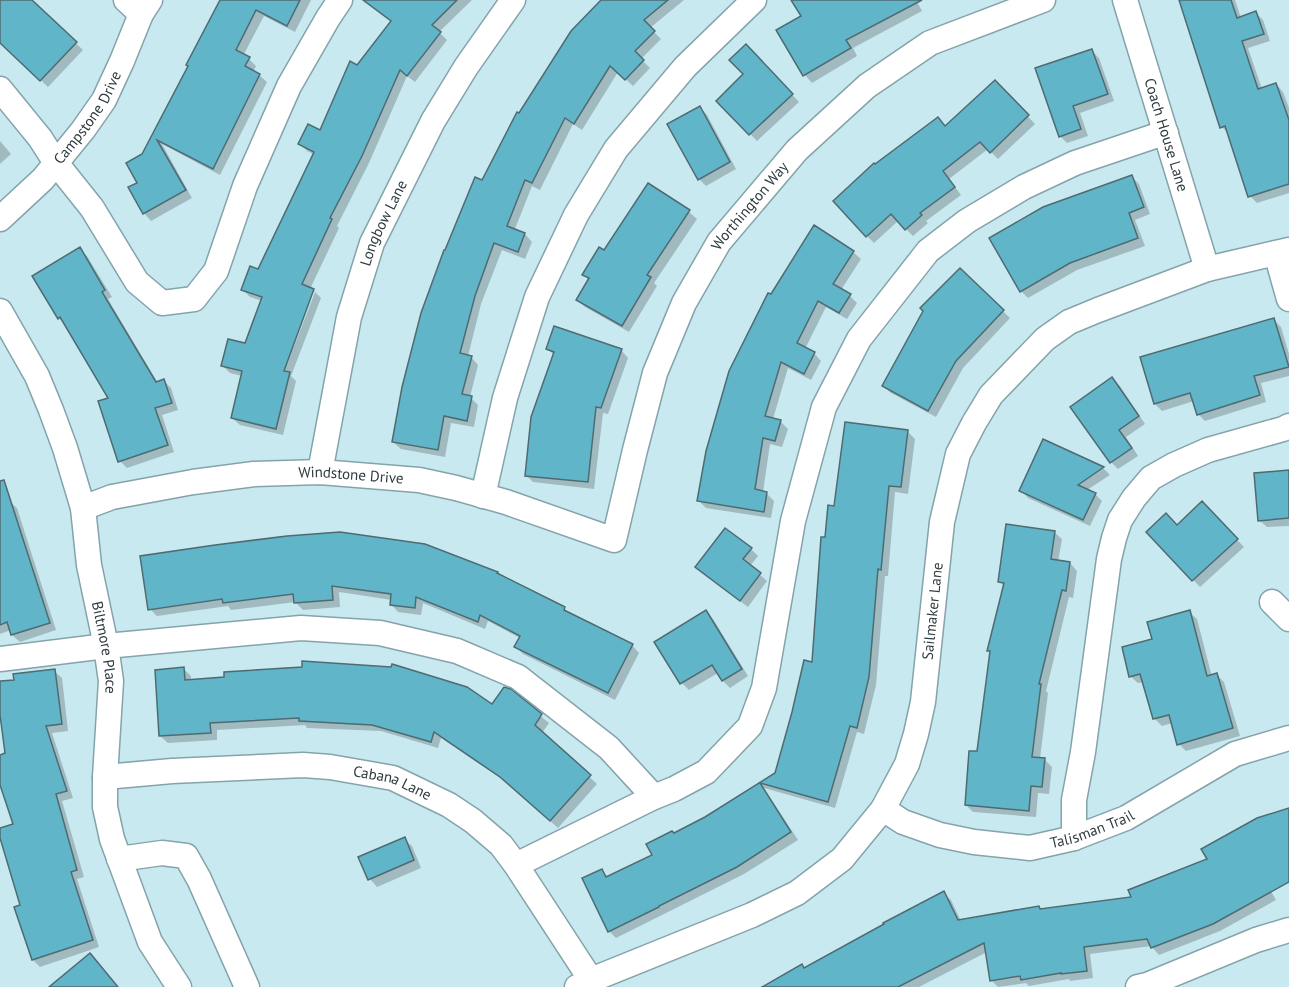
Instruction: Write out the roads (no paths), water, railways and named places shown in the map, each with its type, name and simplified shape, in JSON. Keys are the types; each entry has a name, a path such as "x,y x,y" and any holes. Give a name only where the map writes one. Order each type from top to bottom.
{"street":[{"path":"0,89 92,208 137,282 162,303 194,299 216,271 245,186 289,86 340,0"},
{"name":"Longbow Lane","path":"320,472 349,317 372,243 433,121 466,67 513,0"},
{"path":"483,496 505,398 537,297 576,215 616,149 685,67 754,0"},
{"name":"Worthington Way","path":"614,540 634,450 655,373 684,303 719,242 797,150 867,86 930,43 1043,0"},
{"name":"Coach House Lane","path":"1125,0 1207,269"},
{"name":"Campstone Drive","path":"0,219 43,179 105,100 122,61 139,5"},
{"path":"516,865 674,789 706,771 750,726 764,688 793,521 824,407 859,339 928,252 967,221 1024,187 1075,163 1166,133"},
{"path":"1282,251 1289,299"},
{"name":"Sailmaker Lane","path":"584,984 752,915 797,893 842,860 883,809 906,764 923,702 942,522 958,454 991,394 1045,339 1069,322 1207,269 1282,251"},
{"name":"Biltmore Place","path":"0,310 32,367 51,410 65,448 82,508 89,565 111,681 105,807 112,839 150,942 179,987"},
{"path":"1074,838 1074,800 1083,752 1109,559 1120,520 1134,498 1151,478 1174,465 1208,450 1289,426"},
{"name":"Windstone Drive","path":"82,508 112,497 193,482 254,474 320,472 419,480 506,502 614,540"},
{"path":"1272,602 1289,619"},
{"path":"0,659 106,646 301,628 380,633 457,651 518,677 609,748 654,797"},
{"name":"Talisman Trail","path":"883,809 903,822 940,835 974,842 1030,848 1074,838 1126,818 1235,754 1289,738"},
{"name":"Cabana Lane","path":"105,777 172,771 303,765 330,767 393,778 449,805 473,821 501,845 516,865 584,984"},
{"path":"119,859 162,853 186,856 200,879 247,987"},
{"path":"1138,987 1256,940 1289,930"}]}
